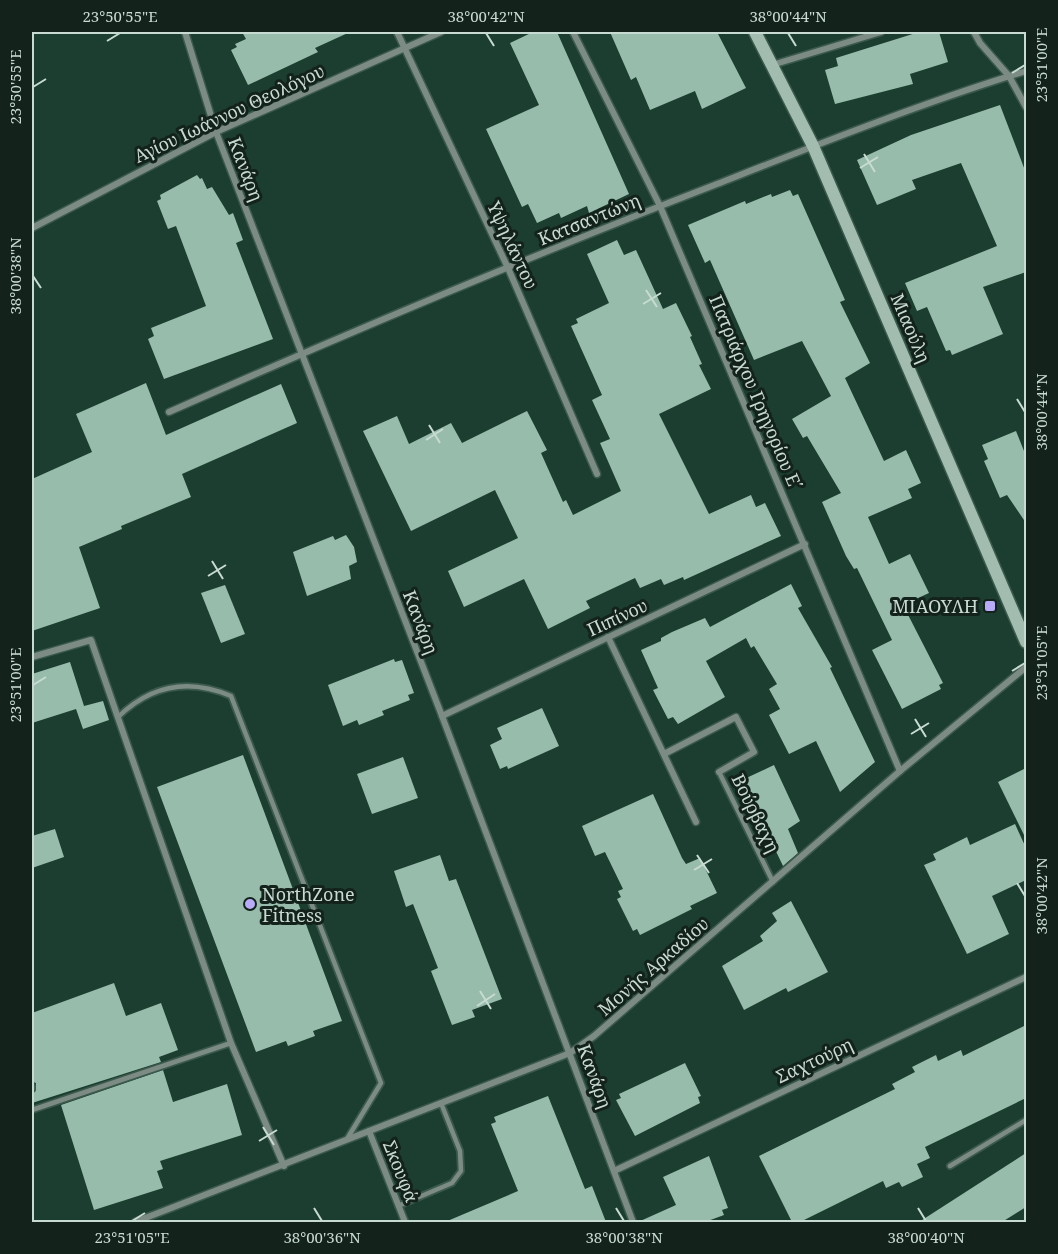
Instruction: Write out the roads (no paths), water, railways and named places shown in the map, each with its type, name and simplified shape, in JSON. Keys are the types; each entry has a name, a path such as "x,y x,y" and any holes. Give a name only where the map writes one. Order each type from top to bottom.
{"street":[{"name":"Κανάρη","path":"185,32 216,132 442,716 633,1222"},
{"name":"Υψηλάντου","path":"397,32 508,268 597,474"},
{"name":"Αγίου Ιωάννου Θεολόγου","path":"32,228 216,132 441,32"},
{"name":"Πατριάρχου Γρηγορίου Ε΄","path":"573,32 660,206 900,771"},
{"name":"Μιαούλη","path":"754,32 813,146 1026,642"},
{"path":"772,65 881,32"},
{"path":"974,32 980,43 1009,76 1026,107"},
{"name":"Κατσαντώνη","path":"169,412 300,354 660,206 813,146 1026,71"},
{"name":"Πιπίνου","path":"442,716 805,544"},
{"path":"608,637 696,822"},
{"path":"32,657 91,640 231,1043 284,1166"},
{"name":"Μονής Αρκαδίου","path":"135,1222 570,1053 594,1036 900,771 1026,667"},
{"name":"Βούρβαχη","path":"664,754 736,717 754,752 719,772"},
{"name":"Σαχτούρη","path":"614,1171 1026,977"},
{"name":"Σκουφά","path":"369,1131 405,1222"}],"lane":[{"path":"118,717 140,699 167,688 198,686 231,696 381,1083 347,1139"},
{"name":"Βούρβαχη","path":"719,772 774,882"},
{"path":"32,1110 231,1043"},
{"path":"398,1206 452,1183 461,1171 460,1151 441,1103"},
{"path":"950,1166 1026,1120"}],"place":[{"name":"ΜΙΑΟΥΛΗ","path":"990,606"},
{"name":"NorthZone Fitness","path":"250,904"}]}
